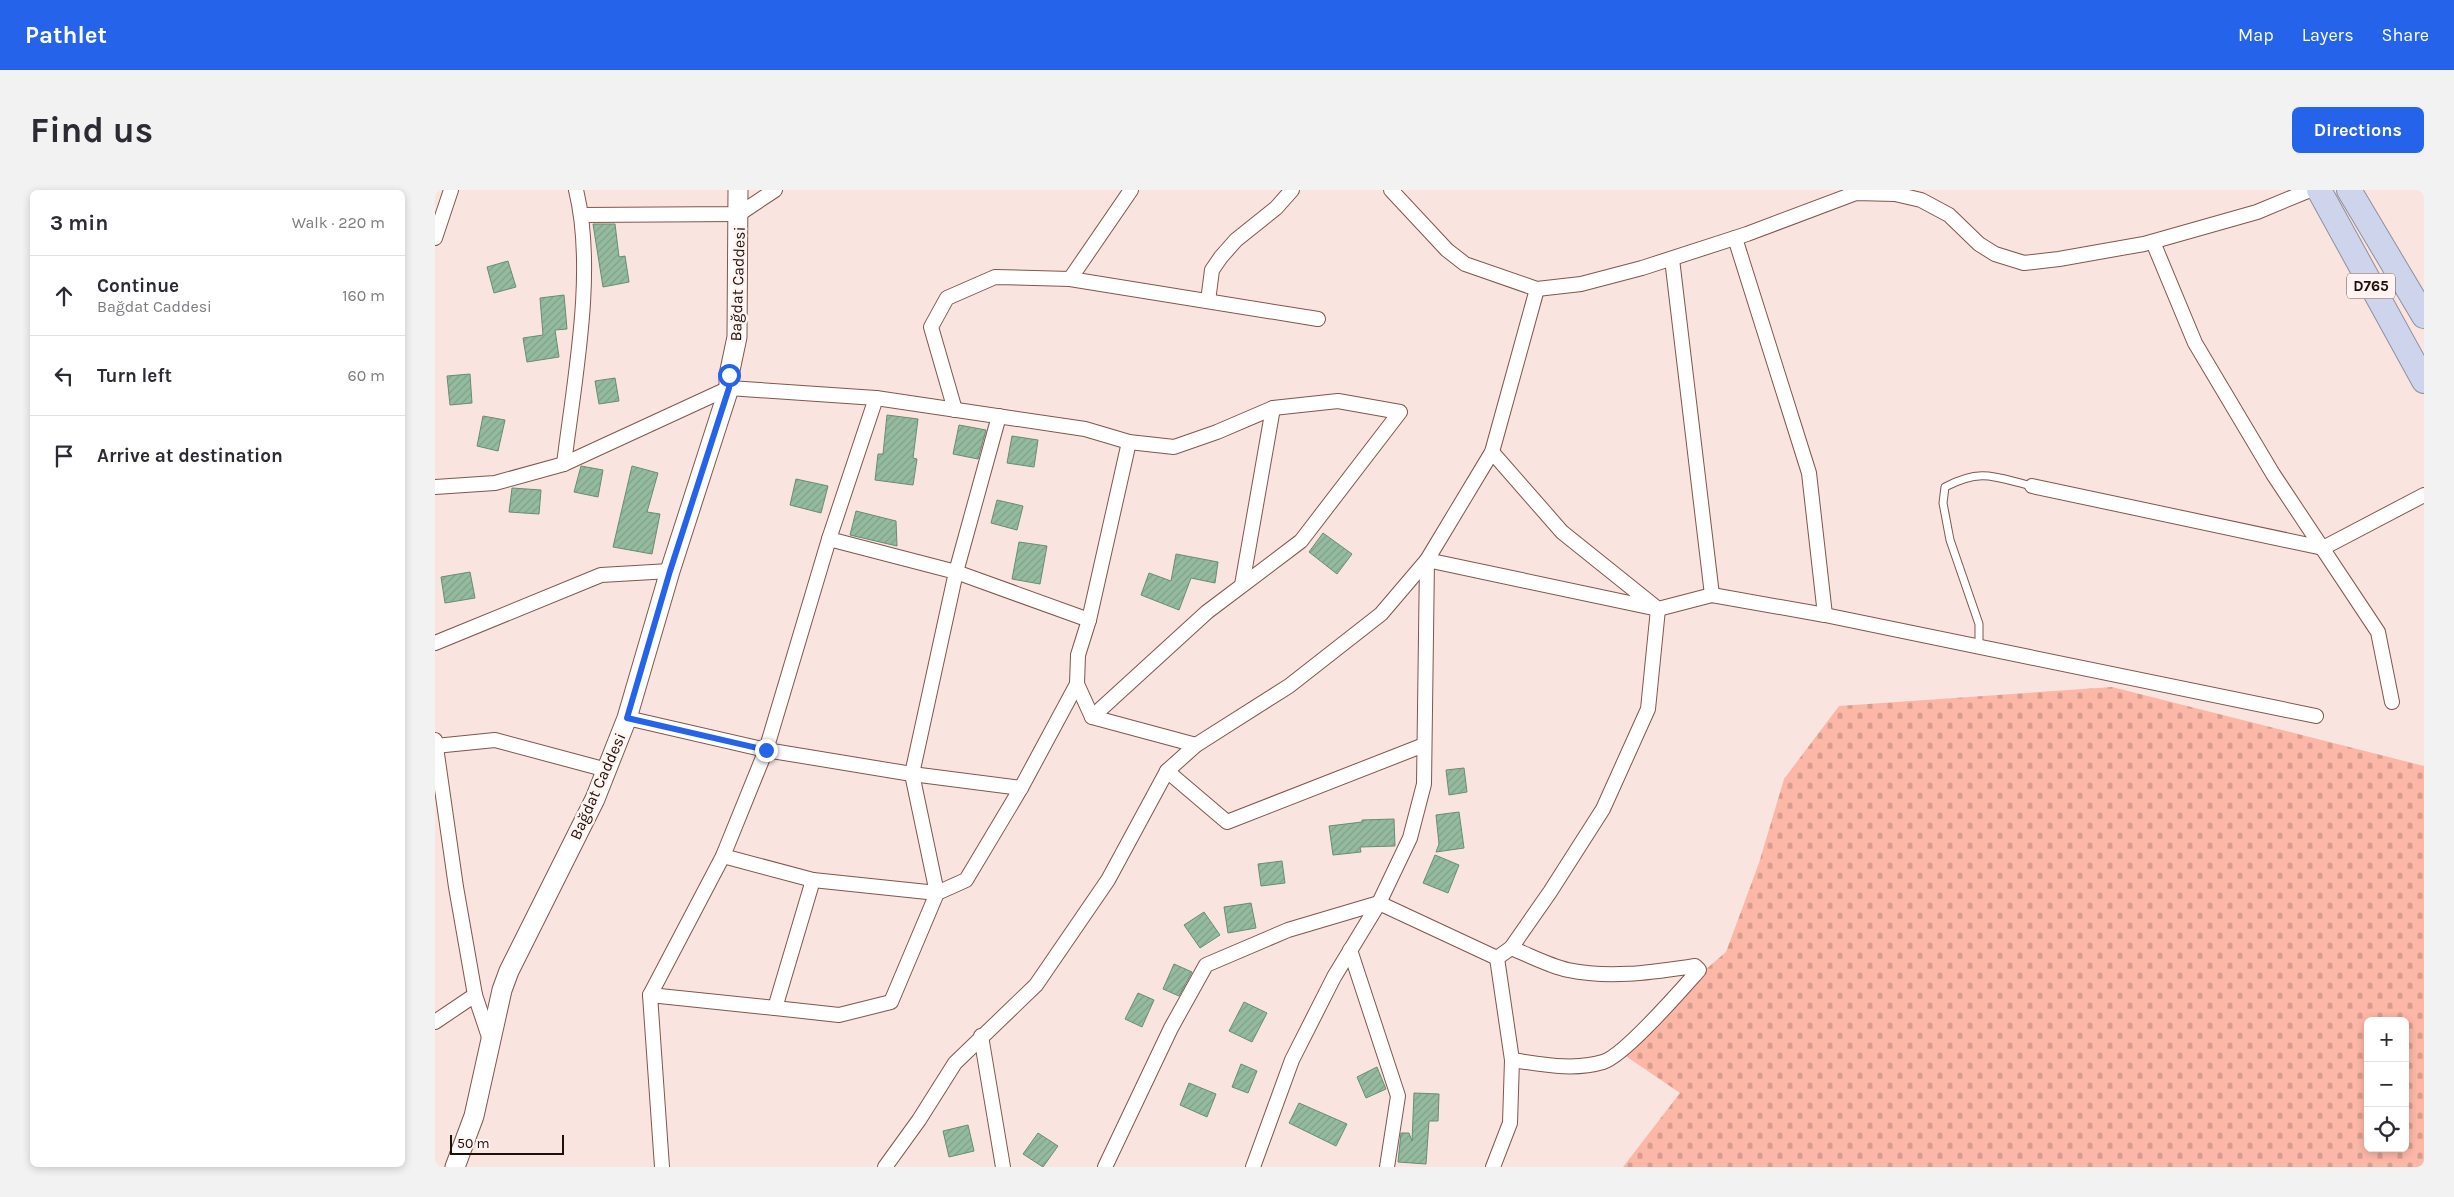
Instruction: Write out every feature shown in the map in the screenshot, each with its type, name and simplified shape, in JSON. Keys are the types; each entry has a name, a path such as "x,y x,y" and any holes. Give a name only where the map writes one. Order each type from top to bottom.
{"highway":[{"name":"D765","path":"2319,190 2424,381"},
{"name":"D765","path":"2349,190 2424,316"}],"street":[{"path":"435,238 451,190"},
{"path":"564,464 583,304 583,215 576,190"},
{"name":"Bağdat Caddesi","path":"455,1167 474,1116 490,1040 509,971 607,770 627,718 670,571 729,388 729,375 737,337 738,190"},
{"path":"583,215 739,214 775,190"},
{"path":"1071,279 1131,190"},
{"path":"1208,301 1212,270 1221,257 1235,240 1276,208 1292,190"},
{"path":"1391,190 1447,250 1465,264 1537,290 1581,284 1672,258 1735,238 1856,193 1895,194 1921,200 1949,215 1979,244 1995,254 2024,263 2059,260 2153,242 2257,212 2310,190"},
{"path":"1735,238 1809,473 1825,615"},
{"path":"2153,242 2195,343 2273,474 2378,632 2392,702"},
{"path":"1672,258 1712,595"},
{"path":"955,410 931,327 947,298 995,277 1071,279 1318,319"},
{"path":"885,1167 919,1120 955,1063 1036,985 1108,880 1167,771 1196,745 1289,686 1373,620 1427,560 1492,452 1537,290"},
{"path":"435,488 495,483 564,464 729,388 876,398 1085,428 1129,442 1174,447 1217,432 1273,408 1338,401 1401,412 1301,541 1207,612 1092,717"},
{"path":"662,1167 649,995 723,856 766,750 829,539 876,398"},
{"path":"1242,586 1273,408"},
{"path":"649,995 839,1015 891,1002 937,893 912,774 956,572 999,416"},
{"path":"723,856 813,880 937,893 966,880 1021,788 1077,684 1078,655 1089,620 1129,442"},
{"path":"1492,452 1562,532 1658,609"},
{"path":"2032,486 2323,548 2424,495"},
{"path":"829,539 956,572 1089,620"},
{"path":"1427,560 1658,609 1712,595 1825,615 2316,716"},
{"path":"1253,1167 1292,1060 1334,977 1379,903 1410,838 1424,784 1427,560"},
{"path":"435,643 601,575 670,571"},
{"path":"1497,958 1511,948 1550,892 1603,809 1648,709 1658,609"},
{"path":"1077,684 1092,717"},
{"path":"1092,717 1196,745"},
{"path":"627,718 766,750 912,774 1021,788"},
{"path":"435,740 456,887 475,995 490,1040"},
{"path":"435,746 495,740 607,770"},
{"path":"1167,771 1227,822 1424,745"},
{"path":"775,1008 813,880"},
{"path":"1105,1167 1171,1028 1205,966 1288,930 1379,903 1497,958"},
{"path":"1511,948 1567,970 1601,974 1651,973 1695,966 1699,970 1629,1043 1604,1062 1564,1067 1512,1060"},
{"path":"1350,950 1398,1096 1387,1167"},
{"path":"1493,1167 1510,1123 1512,1060 1497,958"},
{"path":"435,1022 475,995"},
{"path":"981,1036 1003,1167"}],"lane":[{"path":"1979,647 1979,624 1951,540 1943,503 1945,487 1961,479 1981,474 2032,486"}],"green space":[{"path":"2112,687 2424,766 2424,1167 1623,1167 1680,1093 1614,1048 1726,952 1759,863 1784,779 1839,706"}],"building":[{"path":"593,224 615,224 619,257 625,256 629,282 603,287"},
{"path":"508,261 516,287 494,293 487,267"},
{"path":"564,295 567,329 555,330 559,357 527,362 523,338 543,335 540,298"},
{"path":"470,374 472,403 450,405 447,376"},
{"path":"615,378 619,401 599,404 595,381"},
{"path":"887,415 918,419 913,458 917,459 913,485 875,480 878,454 883,454"},
{"path":"483,416 505,420 498,451 477,446"},
{"path":"959,425 986,430 978,459 953,454"},
{"path":"1012,436 1038,440 1034,467 1007,463"},
{"path":"581,466 603,470 598,497 574,492"},
{"path":"632,466 658,473 647,512 660,514 652,554 613,547"},
{"path":"796,479 828,486 821,513 790,505"},
{"path":"512,488 541,490 539,514 509,512"},
{"path":"997,500 1023,506 1017,530 991,523"},
{"path":"856,511 896,521 897,546 850,535"},
{"path":"1323,533 1352,554 1337,574 1309,552"},
{"path":"1019,542 1047,546 1040,584 1012,579"},
{"path":"1176,554 1218,562 1215,583 1191,578 1179,610 1141,595 1149,573 1171,581"},
{"path":"470,572 475,598 445,603 441,577"},
{"path":"1464,768 1467,792 1449,795 1446,770"},
{"path":"1459,812 1464,848 1436,852 1439,844 1436,815"},
{"path":"1394,819 1395,846 1360,847 1361,852 1333,855 1329,826 1362,822 1362,820"},
{"path":"1435,855 1459,865 1448,893 1423,883"},
{"path":"1282,861 1285,883 1261,886 1258,864"},
{"path":"1251,903 1256,928 1228,933 1224,907"},
{"path":"1204,912 1220,935 1200,948 1184,925"},
{"path":"1174,964 1192,972 1179,996 1163,989"},
{"path":"1138,993 1154,1000 1142,1027 1125,1019"},
{"path":"1244,1002 1267,1013 1252,1042 1229,1031"},
{"path":"1241,1064 1257,1071 1248,1093 1232,1087"},
{"path":"1377,1067 1386,1089 1366,1098 1357,1077"},
{"path":"1189,1083 1216,1094 1207,1117 1180,1105"},
{"path":"1414,1093 1439,1094 1438,1121 1429,1121 1426,1164 1398,1162 1401,1133 1409,1133 1412,1141"},
{"path":"1299,1103 1347,1124 1336,1146 1289,1123"},
{"path":"968,1125 974,1151 949,1157 943,1131"},
{"path":"1038,1133 1058,1146 1043,1167 1023,1154"}],"route":[{"path":"729,375 729,388 713,431 700,484 670,571 627,718 766,750"}]}
